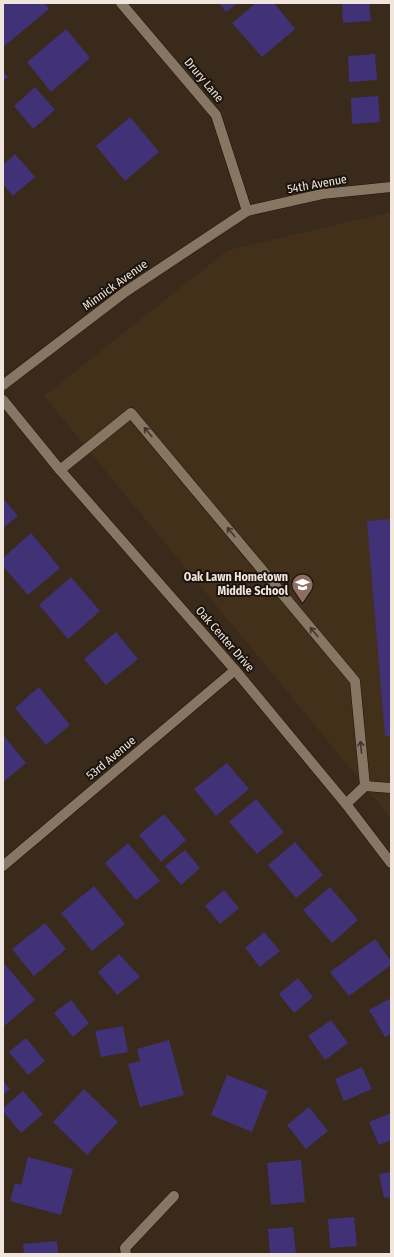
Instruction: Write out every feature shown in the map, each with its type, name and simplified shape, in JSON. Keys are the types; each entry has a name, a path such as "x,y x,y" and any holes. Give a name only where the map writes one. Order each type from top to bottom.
{"street":[{"name":"Drury Lane","path":"121,3 216,115 247,211"},
{"name":"54th Avenue","path":"247,211 322,194 391,187"},
{"name":"Minnick Avenue","path":"3,385 125,292 247,211"},
{"name":"Oak Center Drive","path":"3,400 60,470 235,670 346,804 391,863"},
{"path":"60,470 131,413 355,682 365,786"},
{"name":"53rd Avenue","path":"3,866 235,670"},
{"path":"346,804 365,786 391,788"},
{"path":"126,1254 125,1248 174,1196"}],"shaded area":[{"name":"Oak Lawn Hometown Middle School","path":"391,212 391,818 44,396 228,250"}],"building":[{"path":"4,3 45,3 49,9 3,47"},
{"path":"219,3 238,3 226,12"},
{"path":"256,3 274,3 295,29 262,57 232,23"},
{"path":"342,3 369,3 371,21 343,23"},
{"path":"66,29 90,58 51,92 27,62"},
{"path":"375,54 377,80 349,82 348,56"},
{"path":"3,71 8,77 3,81"},
{"path":"35,87 55,110 33,129 14,106"},
{"path":"378,96 380,122 352,124 351,98"},
{"path":"130,117 159,152 125,181 96,146"},
{"path":"15,154 35,177 13,196 3,184 3,165"},
{"path":"3,498 18,516 3,528"},
{"path":"391,519 391,736 385,736 367,521"},
{"path":"31,533 60,568 28,595 3,566 3,558"},
{"path":"71,577 100,611 68,639 39,605"},
{"path":"116,632 138,659 106,685 84,659"},
{"path":"39,687 70,725 46,745 15,708"},
{"path":"4,736 26,763 3,782 3,737"},
{"path":"227,763 249,789 216,816 194,789"},
{"path":"256,799 284,832 257,854 229,822"},
{"path":"164,814 186,840 161,862 139,835"},
{"path":"295,842 323,875 296,898 268,865"},
{"path":"128,843 160,881 136,900 105,863"},
{"path":"185,850 200,868 181,885 165,866"},
{"path":"94,886 125,924 92,951 61,913"},
{"path":"330,887 358,920 332,943 303,910"},
{"path":"224,890 239,908 220,924 205,906"},
{"path":"45,923 66,949 34,976 12,949"},
{"path":"264,932 280,951 260,967 245,948"},
{"path":"375,939 391,961 391,965 349,996 330,972"},
{"path":"119,954 140,977 117,995 98,972"},
{"path":"3,962 35,1000 3,1027"},
{"path":"298,978 313,997 294,1013 279,994"},
{"path":"391,998 391,1034 385,1037 369,1010"},
{"path":"71,1000 89,1023 73,1037 54,1013"},
{"path":"331,1020 348,1043 325,1060 308,1036"},
{"path":"123,1026 128,1052 101,1057 95,1031"},
{"path":"26,1038 45,1061 28,1075 9,1052"},
{"path":"169,1040 184,1095 140,1107 128,1064 140,1061 137,1049"},
{"path":"362,1067 372,1089 344,1101 335,1079"},
{"path":"227,1075 268,1091 252,1132 211,1115"},
{"path":"3,1081 10,1089 3,1095"},
{"path":"84,1089 118,1122 87,1155 53,1122"},
{"path":"23,1091 43,1114 21,1133 3,1111 3,1108"},
{"path":"309,1107 328,1131 306,1149 287,1125"},
{"path":"391,1113 391,1140 379,1145 369,1122"},
{"path":"28,1157 73,1169 61,1215 10,1201 15,1183 21,1185"},
{"path":"301,1160 305,1202 271,1205 267,1163"},
{"path":"391,1172 391,1197 384,1198 379,1174"},
{"path":"354,1217 357,1246 330,1248 328,1219"},
{"path":"293,1227 296,1254 270,1254 268,1229"},
{"path":"57,1241 58,1254 24,1254 23,1244"}],"place":[{"name":"Oak Lawn Hometown Middle School","path":"303,604"}]}
